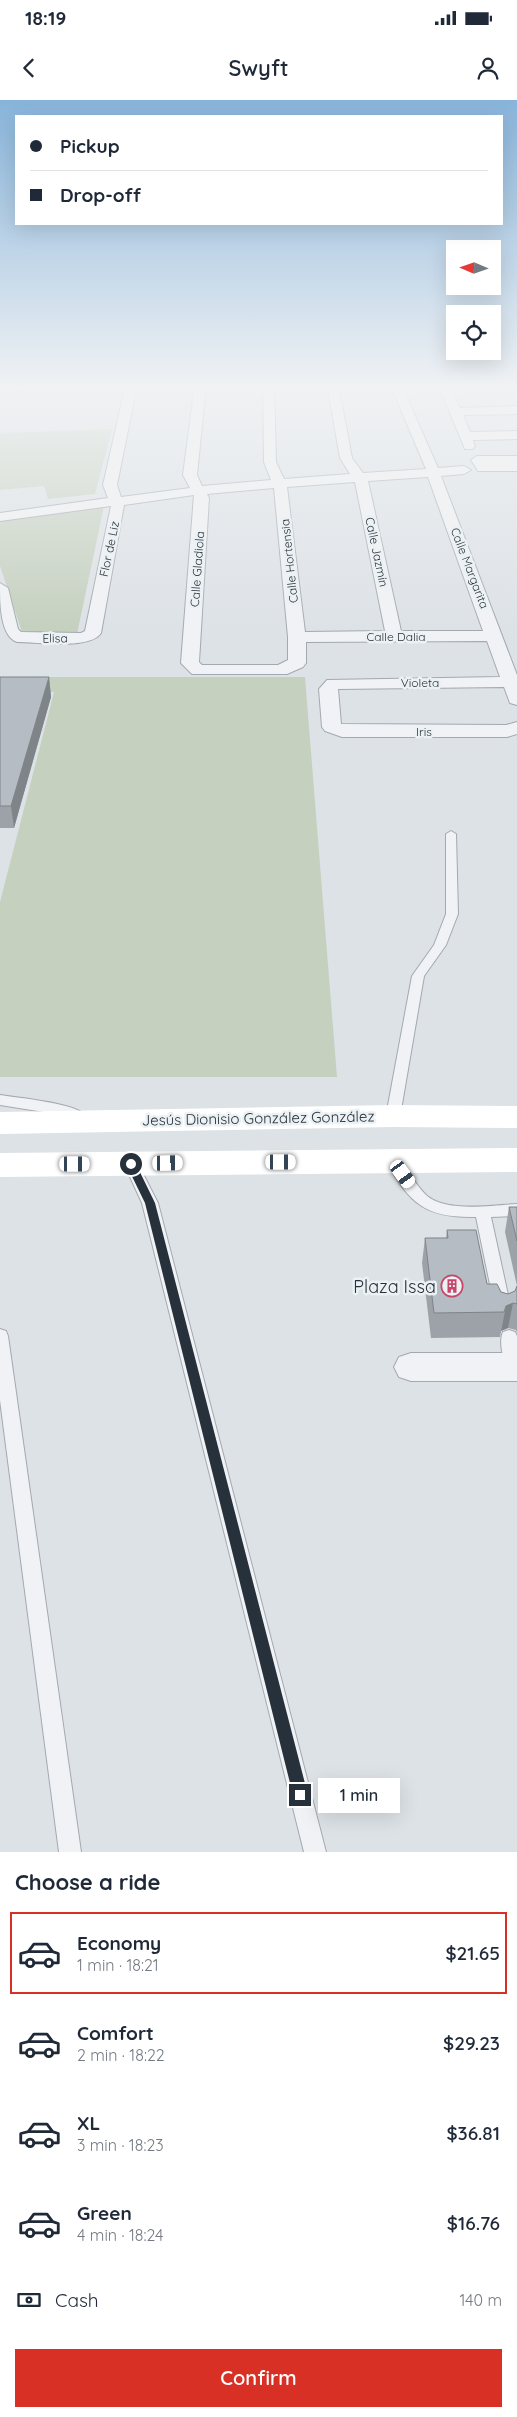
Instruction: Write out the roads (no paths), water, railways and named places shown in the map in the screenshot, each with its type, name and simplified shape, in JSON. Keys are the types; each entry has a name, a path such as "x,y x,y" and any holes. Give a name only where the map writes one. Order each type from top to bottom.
{"main road":[{"name":"Jesús Dionisio González González","path":"0,1123 393,1116 517,1117"},
{"path":"0,1165 517,1160"}],"street":[{"name":"Flor de Liz","path":"94,632 104,569 118,506 110,485 114,466"},
{"name":"Calle Gladiola","path":"191,466 190,475 202,498 190,665 198,670 281,670"},
{"name":"Calle Hortensia","path":"272,466 282,490 297,637 297,663 281,670"},
{"name":"Calle Jazmín","path":"352,466 358,474 394,636"},
{"path":"501,466 517,467"},
{"path":"0,511 277,479 461,467"},
{"name":"Calle Margarita","path":"432,468 517,699"},
{"path":"0,518 114,498"},
{"name":"Elisa","path":"0,588 13,635 25,638 84,638 92,635 94,632"},
{"name":"Calle Dalia","path":"297,637 495,636"},
{"name":"Violeta","path":"332,727 328,689 330,686 341,683 510,682"},
{"name":"Iris","path":"332,727 342,731 507,731 517,728"},
{"path":"412,1367 514,1361"}],"lane":[{"path":"393,1116 418,976 440,945 452,914 451,834"},
{"path":"0,1100 65,1111 89,1120"},
{"path":"393,1161 422,1200 433,1207 449,1210 517,1210"},
{"path":"131,1164 150,1203 315,1852"},
{"path":"482,1211 503,1310"},
{"path":"0,1336 70,1852"}],"place":[{"name":"Plaza Issa","path":"452,1286"}]}
